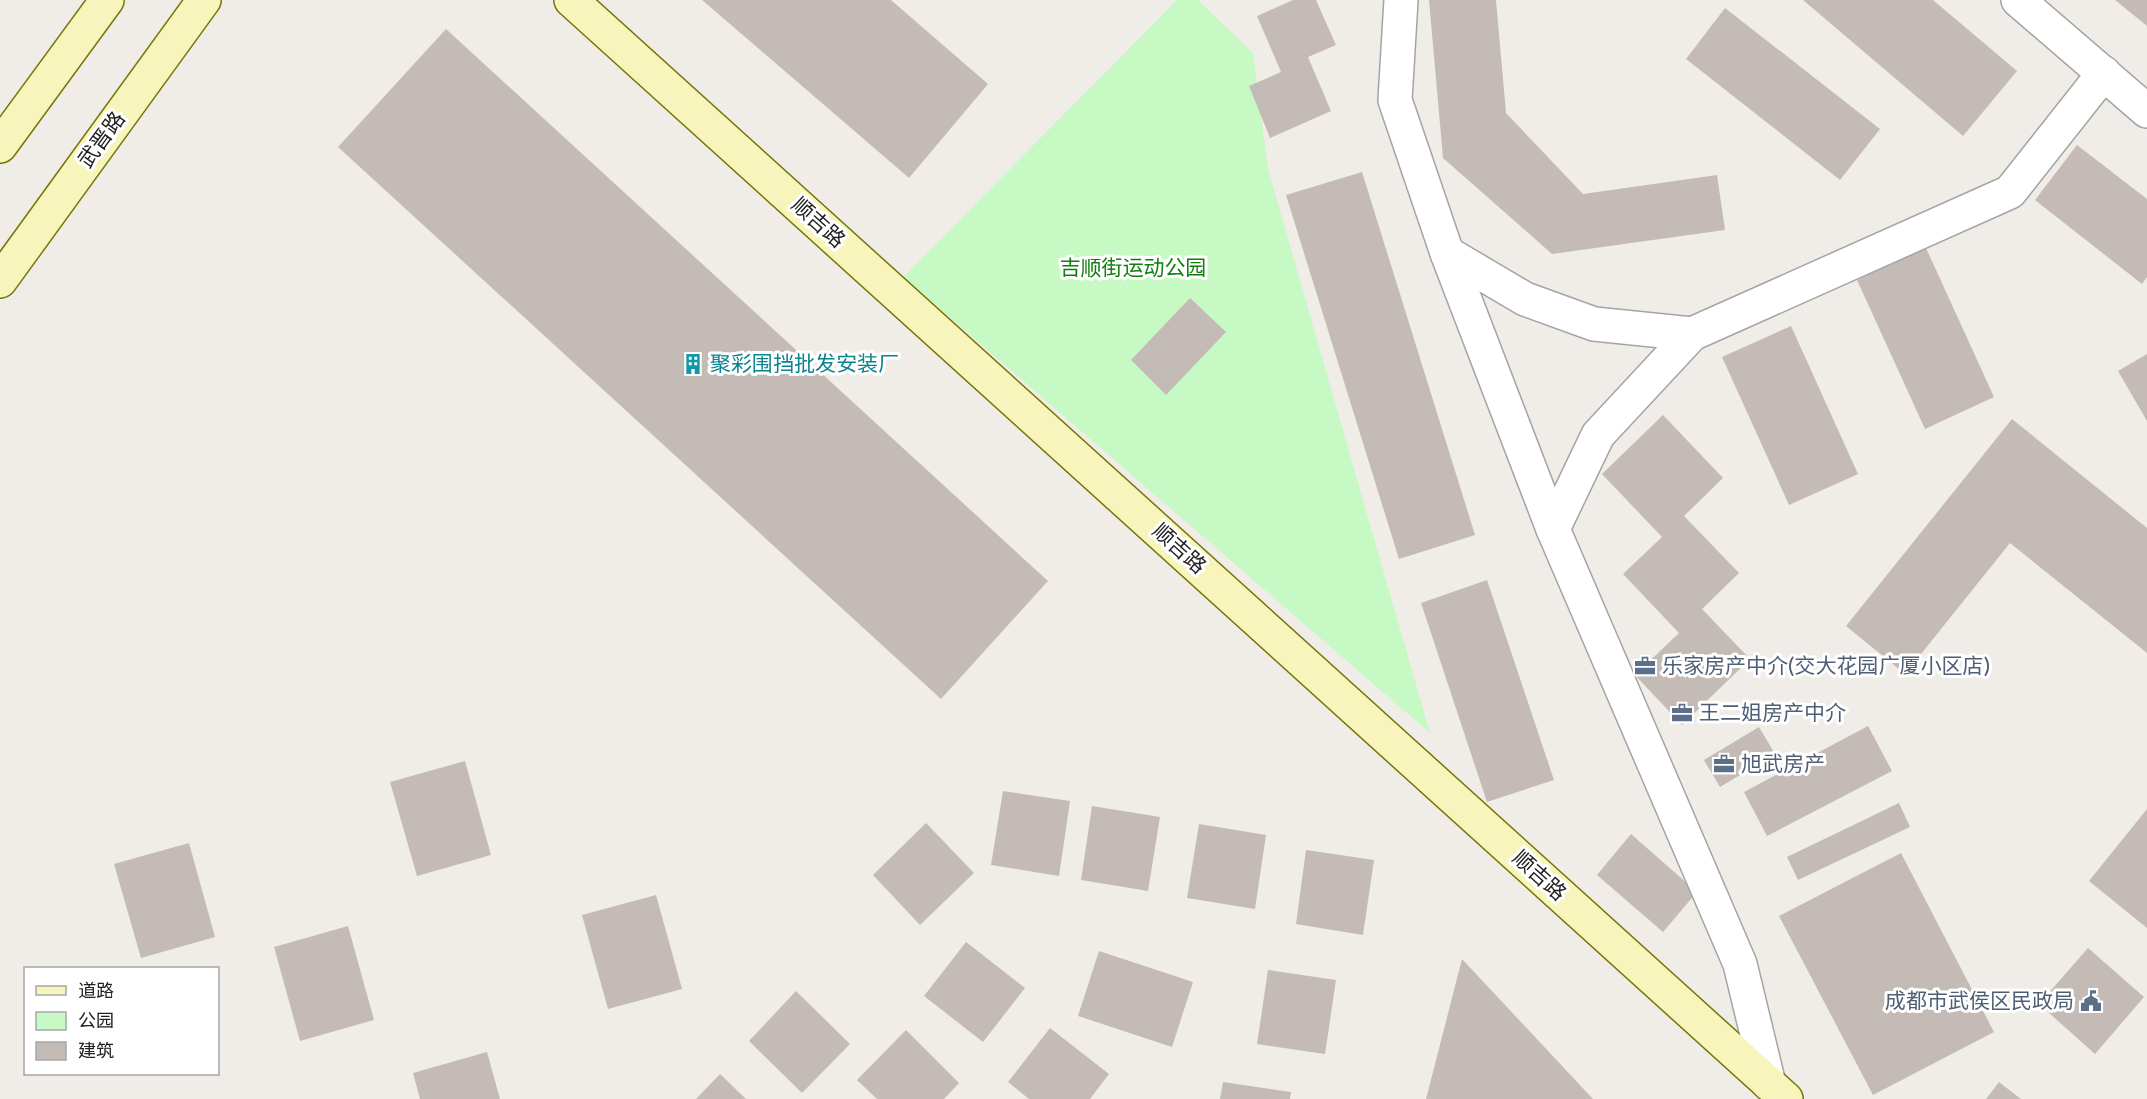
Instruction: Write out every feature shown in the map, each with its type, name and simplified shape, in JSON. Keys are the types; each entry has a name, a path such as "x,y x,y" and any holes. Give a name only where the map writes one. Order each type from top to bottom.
{"street":[{"path":"0,146 107,0"},
{"name":"武晋路","path":"0,281 204,0"},
{"name":"顺吉路","path":"571,0 1778,1091"},
{"path":"1401,0 1395,100 1447,254 1553,529 1740,964 1778,1091"},
{"path":"2018,0 2147,111"},
{"path":"1553,529 1598,435 1692,334 2010,192 2104,73"},
{"path":"1447,254 1525,298 1594,324 1692,334"}],"green space":[{"name":"吉顺街运动公园","path":"1177,0 1198,0 1253,53 1268,169 1430,733 903,277"}],"building":[{"path":"702,0 891,0 988,84 909,178"},
{"path":"1293,0 1316,0 1336,45 1308,57 1331,111 1270,138 1249,86 1281,72 1257,16"},
{"path":"1429,0 1496,0 1506,113 1583,194 1717,175 1725,230 1552,254 1443,158"},
{"path":"1803,0 1933,0 2017,71 1963,136"},
{"path":"2115,0 2147,0 2147,26"},
{"path":"1725,8 1880,129 1840,180 1686,59"},
{"name":"聚彩围挡批发安装厂","path":"446,29 1048,581 941,699 338,147"},
{"path":"2077,145 2147,199 2147,277 2142,284 2035,200"},
{"path":"1362,172 1475,535 1399,559 1286,195"},
{"path":"1926,248 1994,397 1925,429 1857,280"},
{"path":"1190,298 1226,332 1166,395 1131,360"},
{"path":"1791,326 1858,474 1789,505 1722,357"},
{"path":"2147,354 2147,421 2118,371"},
{"path":"1663,415 1723,478 1684,516 1739,573 1702,609 1750,659 1682,725 1635,675 1679,633 1623,574 1662,537 1602,474"},
{"path":"2012,419 2147,528 2147,653 2010,543 1905,674 1846,626"},
{"path":"1487,580 1554,780 1487,802 1421,603"},
{"path":"1868,726 1892,771 1767,836 1744,792"},
{"path":"1759,727 1775,754 1720,787 1704,760"},
{"path":"465,761 491,855 417,876 390,782"},
{"path":"1003,791 1070,801 1059,876 991,865"},
{"path":"1899,803 1910,827 1798,880 1787,857"},
{"path":"1092,806 1160,817 1148,891 1081,880"},
{"path":"2147,809 2147,928 2089,881"},
{"path":"926,823 974,873 920,925 873,875"},
{"path":"1199,824 1266,835 1255,909 1187,898"},
{"path":"1631,834 1697,892 1663,932 1597,875"},
{"path":"189,843 215,937 141,958 114,864"},
{"path":"1306,850 1374,860 1363,935 1296,924"},
{"path":"1901,853 1994,1032 1873,1095 1779,916"},
{"path":"656,895 682,989 608,1009 582,915"},
{"path":"348,926 374,1020 300,1041 274,947"},
{"path":"966,942 1025,988 983,1042 924,996"},
{"name":"成都市武侯区民政局","path":"2088,948 2144,997 2095,1054 2039,1004"},
{"path":"1099,951 1193,982 1172,1047 1078,1016"},
{"path":"1462,959 1593,1099 1426,1099"},
{"path":"1268,970 1336,980 1325,1054 1257,1044"},
{"path":"796,991 850,1044 802,1093 749,1041"},
{"path":"1050,1028 1109,1074 1090,1099 1029,1099 1008,1082"},
{"path":"906,1030 959,1083 944,1099 877,1099 857,1080"},
{"path":"487,1052 500,1099 420,1099 413,1073"},
{"path":"720,1074 746,1099 696,1099"},
{"path":"1223,1082 1291,1092 1290,1099 1220,1099"},
{"path":"1999,1082 2021,1099 1986,1099"}],"place":[{"name":"聚彩围挡批发安装厂","path":"693,364"},
{"name":"乐家房产中介(交大花园广厦小区店)","path":"1645,666"},
{"name":"王二姐房产中介","path":"1682,713"},
{"name":"旭武房产","path":"1724,764"},
{"name":"成都市武侯区民政局","path":"2091,1001"}]}
